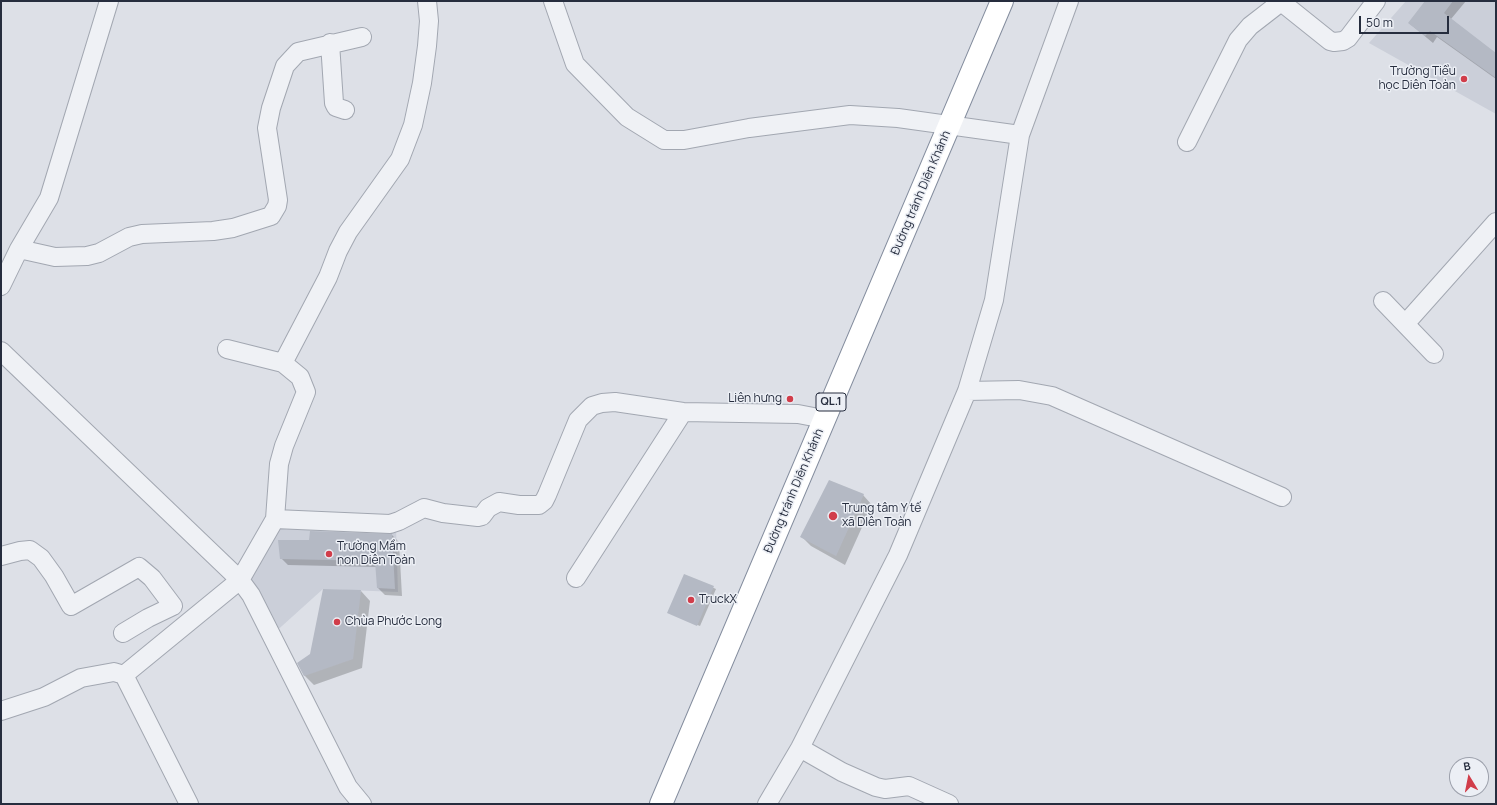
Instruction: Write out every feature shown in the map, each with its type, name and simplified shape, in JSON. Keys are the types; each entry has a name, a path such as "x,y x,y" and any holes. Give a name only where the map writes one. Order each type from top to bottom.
{"highway":[{"name":"Đường tránh Diên Khánh","path":"661,804 1002,1"}],"street":[{"path":"1,286 19,249 49,198 109,1"},
{"path":"283,363 328,278 338,251 348,232 400,159 410,132 420,96 429,21 427,1"},
{"path":"553,1 574,64 627,117 664,140 684,140 749,128 850,115 898,118 951,124 1020,135"},
{"path":"767,804 800,748 898,555 967,391 994,300 1020,135 1070,1"},
{"path":"1187,142 1238,40 1250,26 1280,1 1330,41 1334,42 1343,41 1348,38 1376,1"},
{"path":"19,249 55,257 87,256 99,253 129,238 142,234 213,231 233,228 271,216 277,206 278,200 267,128 271,108 285,66 298,52 330,43 362,37"},
{"path":"330,43 334,103 336,107 345,110"},
{"path":"1406,323 1496,222"},
{"path":"1383,301 1406,323 1434,354"},
{"path":"124,675 240,580 275,519 279,464 284,446 306,392 300,377 283,363 227,349"},
{"path":"1,351 240,580 251,595 348,786 362,804"},
{"path":"967,391 1019,390 1052,396 1282,497"},
{"path":"275,519 390,524 399,522 412,513 424,508 443,513 473,517 482,516 488,508 499,502 539,505 544,501 547,495 578,420 592,406 614,402 683,412 798,414 824,419"},
{"path":"576,578 683,412"},
{"path":"1,556 20,550 30,550 41,558 54,576 71,606 139,567 152,578 173,606 148,618 124,633"},
{"path":"1,711 44,697 81,678 114,672 124,675 189,804"},
{"path":"800,748 842,772 876,787 885,788 909,786 949,804"}],"shaded area":[{"name":"Trường Tiểu học Diên Toàn","path":"1406,1 1496,1 1496,114 1369,43"},
{"name":"Trường Mầm non Diên Toàn","path":"280,523 396,527 398,592 323,589 272,635 247,580"}],"building":[{"path":"1425,1 1453,1 1444,13 1496,53 1496,78 1430,31 1425,36 1408,23"},
{"name":"Trung tâm Y tế xã DIên Toàn","path":"829,480 864,494 836,556 800,537"},
{"path":"310,531 392,534 395,589 377,588 375,561 280,559 278,540 309,540"},
{"name":"TruckX","path":"684,574 714,586 697,626 667,613"},
{"name":"Chùa Phước Long","path":"323,589 361,590 353,659 304,676 297,663 310,654"}],"place":[{"name":"Trường Tiểu học Diên Toàn","path":"1464,79"},
{"name":"Liên hưng","path":"790,399"},
{"name":"Trung tâm Y tế xã DIên Toàn","path":"833,516"},
{"name":"Trường Mầm non Diên Toàn","path":"329,554"},
{"name":"TruckX","path":"691,600"},
{"name":"Chùa Phước Long","path":"337,622"}]}
